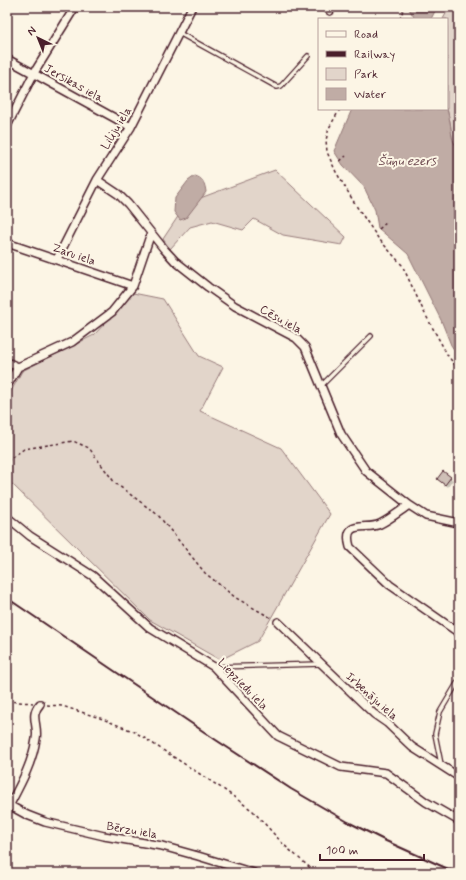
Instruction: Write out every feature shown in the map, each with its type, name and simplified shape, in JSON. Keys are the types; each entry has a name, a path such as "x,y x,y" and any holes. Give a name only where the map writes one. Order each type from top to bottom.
{"street":[{"path":"7,126 34,73 75,7"},
{"name":"Liliju iela","path":"56,259 97,180 131,127 192,7"},
{"name":"Jersikas iela","path":"7,59 131,127"},
{"name":"Cēsu iela","path":"97,180 118,194 128,204 175,261 234,306 296,338 305,347 341,434 366,471 426,516 459,523"},
{"path":"7,386 18,367 72,342 112,312 133,286 151,233"},
{"name":"Zaru iela","path":"7,243 133,286"},
{"path":"7,362 18,367"},
{"path":"410,505 378,525 359,526 351,531 348,539 350,547 390,585 459,633"},
{"name":"Liepziedu iela","path":"7,517 30,536 93,576 150,628 214,667 278,736 341,767 386,773 426,802 459,821"},
{"name":"Irbenāju iela","path":"278,622 374,714 387,723 412,747 459,777"},
{"path":"8,807 26,774 33,756 37,736 34,714 35,709 40,704"},
{"name":"Bērzu iela","path":"8,807 45,822 104,836 162,846 254,873"}],"lane":[{"path":"179,32 277,87 281,86 308,56"},
{"path":"321,386 371,336"},
{"path":"214,667 322,664"},
{"path":"441,765 435,734 440,712 459,680"}],"path":[{"path":"400,18 404,7"},
{"path":"339,110 329,128 326,140 327,152 336,172 378,238 402,266 424,312 448,356 459,370"},
{"path":"340,161 346,156"},
{"path":"379,229 387,222"},
{"path":"7,461 24,449 73,441 89,448 115,483 158,515 205,573 236,598 278,622"},
{"path":"7,701 62,706 100,718 135,732 223,789 253,811 284,845 316,873"}],"green space":[{"path":"445,7 459,7 459,148 453,140 447,110 448,18 444,18 448,10"},
{"path":"275,170 346,237 342,245 283,235 254,219 243,230 212,221 190,227 170,249 163,239 187,203"},
{"path":"133,293 163,299 199,356 223,367 200,411 281,448 330,514 258,641 220,660 150,620 7,479 7,399 22,371 94,335"}],"water":[{"path":"408,7 437,7 432,18 414,18"},
{"name":"Šūņu ezers","path":"352,110 447,110 453,140 459,148 459,357 451,345 441,320 408,254 378,228 375,210 364,187 343,165 334,151"},
{"path":"195,176 200,178 203,182 206,192 186,218 180,220 174,212 175,198 188,181"}],"building":[{"path":"443,471 451,477 445,485 437,479"}],"railway":[{"path":"7,598 291,789 348,822 457,873"}]}
